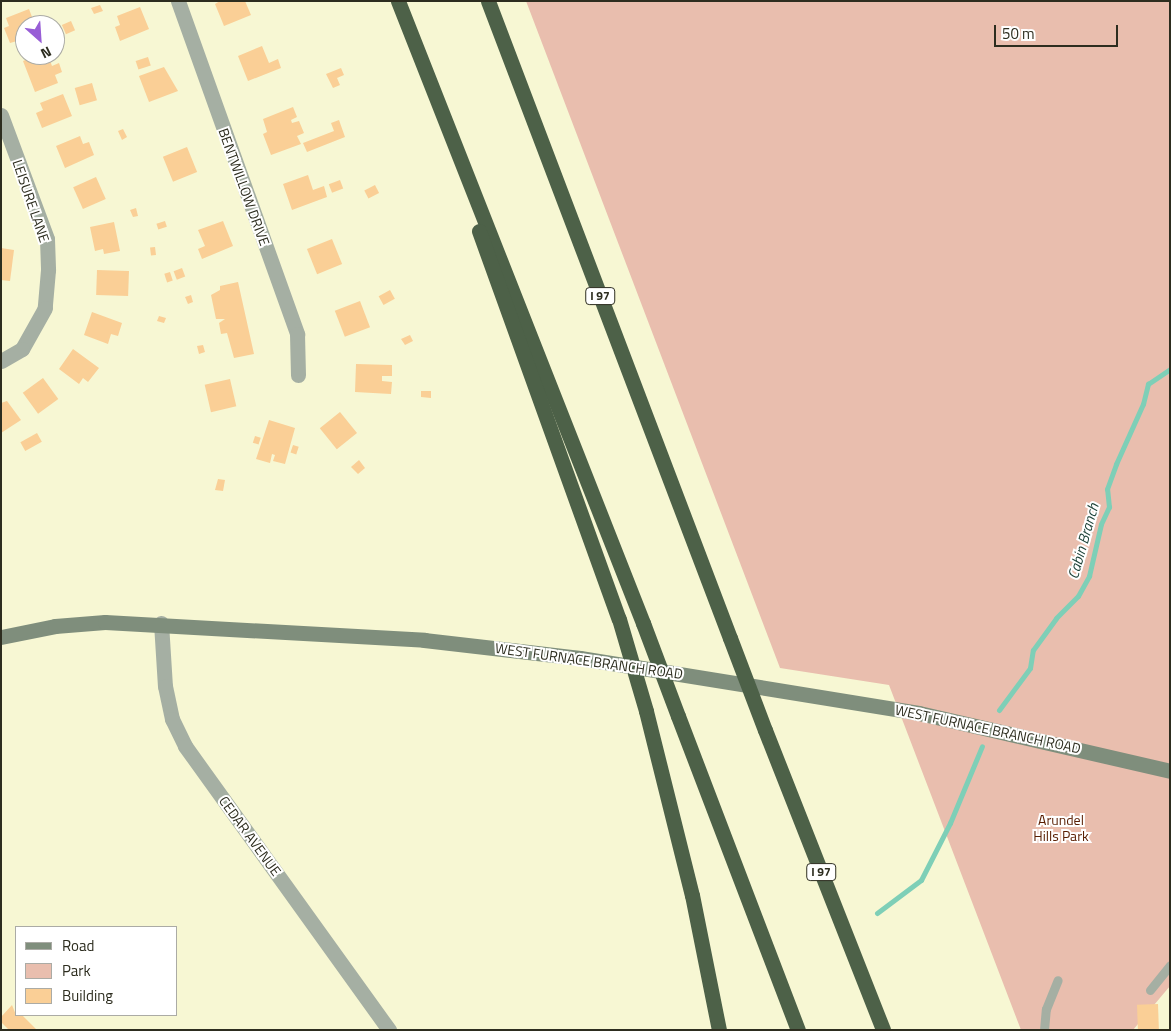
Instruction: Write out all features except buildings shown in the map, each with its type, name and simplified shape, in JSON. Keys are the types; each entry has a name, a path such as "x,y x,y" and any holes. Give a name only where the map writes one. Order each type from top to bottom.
{"highway":[{"path":"397,1 619,619 646,711 692,895 718,1030"},
{"path":"397,1 643,623 798,1030"},
{"name":"I 97","path":"488,1 730,638 855,959"},
{"path":"855,959 879,1030"},
{"path":"855,959 883,1030"}],"main road":[{"name":"WEST FURNACE BRANCH ROAD","path":"1,638 95,623 161,623 424,640 580,658 919,713 1170,771"}],"street":[{"name":"BENTWILLOW DRIVE","path":"178,1 297,334 298,375"},
{"name":"LEISURE LANE","path":"1,115 47,240 48,270 45,308 22,349 1,361"},
{"name":"CEDAR AVENUE","path":"161,623 165,686 172,719 185,746 389,1030"}],"lane":[{"path":"1150,990 1170,965"},
{"path":"1044,1030 1046,1009 1058,980"}],"green space":[{"name":"Arundel Hills Park","path":"526,1 1170,1 1170,986 1133,1030 1021,1030 889,685 780,668"}],"waterway":[{"name":"Cabin Branch","path":"999,710 1030,668 1033,650 1056,618 1078,596 1089,576 1101,524 1109,507 1107,489 1116,464 1143,404 1148,384 1170,369"},
{"name":"Cabin Branch","path":"877,913 921,880 950,823 982,746"}]}
